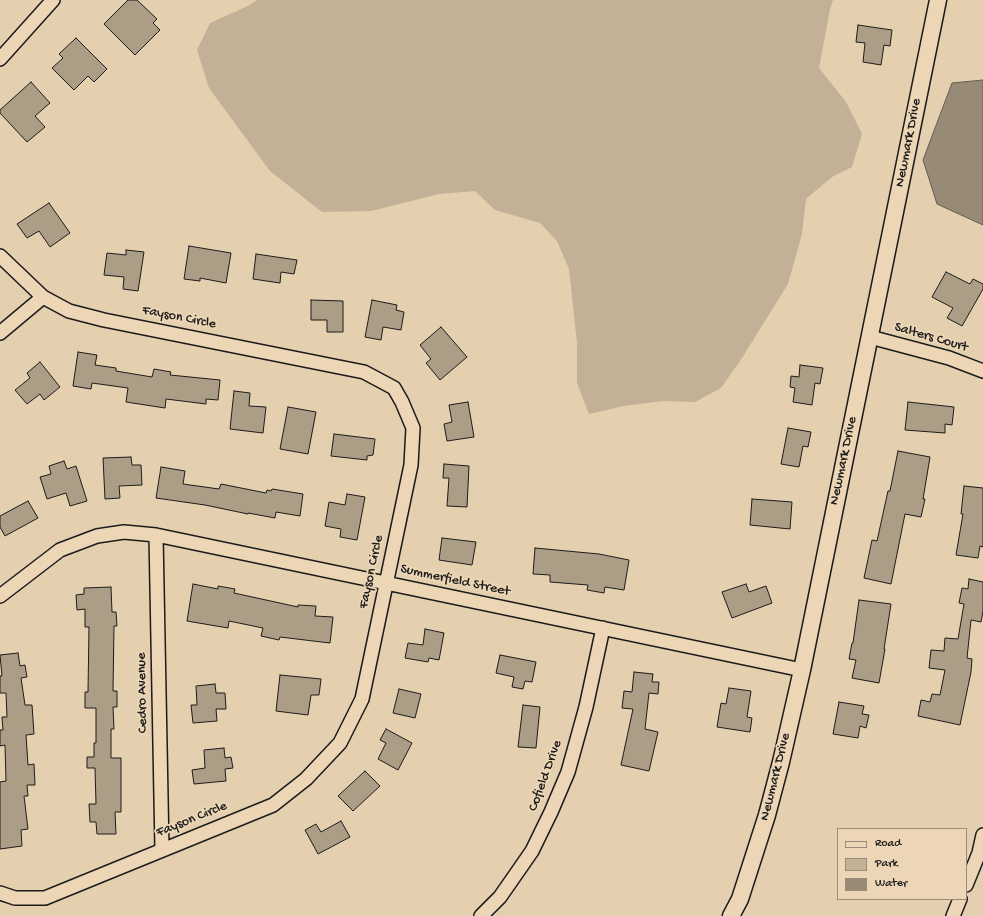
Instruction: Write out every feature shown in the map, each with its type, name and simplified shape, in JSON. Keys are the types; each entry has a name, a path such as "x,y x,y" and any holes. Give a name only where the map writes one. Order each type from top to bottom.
{"street":[{"path":"0,59 53,0"},
{"name":"Newmark Drive","path":"730,916 740,899 767,815 802,670 938,0"},
{"name":"Fayson Circle","path":"0,256 43,297 69,311 104,320 364,372 394,388 402,402 413,428 411,465 362,699 340,743 306,779 273,804 45,898 15,898 0,893"},
{"path":"0,333 43,297"},
{"name":"Salters Court","path":"870,337 949,358 983,371"},
{"name":"Summerfield Street","path":"0,596 60,550 97,536 124,532 156,535 387,582 802,670"},
{"name":"Cedro Avenue","path":"156,535 162,850"},
{"name":"Cofield Drive","path":"481,916 500,897 532,851 568,772 586,707 603,628"},
{"path":"967,883 979,853 983,835"},
{"path":"953,916 960,900"}],"green space":[{"path":"257,0 833,0 819,68 846,102 862,134 852,167 832,177 806,199 802,234 788,284 742,358 721,388 695,402 662,401 624,406 589,414 577,383 577,343 569,269 557,241 540,223 495,210 475,191 439,194 371,211 322,212 270,171 209,88 197,50 210,23 250,5"}],"water":[{"path":"983,80 983,225 937,204 923,160 952,83"}],"building":[{"path":"128,0 137,0 157,19 153,23 160,30 135,55 104,24"},
{"path":"858,25 892,30 890,46 884,45 881,65 863,62 865,43 856,42"},
{"path":"76,38 107,69 94,82 88,76 74,90 52,68 63,58 59,54"},
{"path":"31,82 50,103 35,116 45,127 27,142 0,113 0,110"},
{"path":"49,203 70,233 50,247 39,231 27,238 17,224"},
{"path":"189,246 231,253 226,283 200,278 200,281 184,279"},
{"path":"126,250 144,252 138,291 123,289 124,277 104,275 107,253 126,255"},
{"path":"256,254 297,260 294,274 281,272 280,283 253,279"},
{"path":"946,272 970,284 973,279 983,284 983,289 962,326 947,318 953,308 932,297"},
{"path":"311,300 343,301 343,332 327,332 327,320 311,320"},
{"path":"372,300 397,305 396,310 404,312 401,330 383,327 381,340 365,337"},
{"path":"441,327 467,357 440,380 426,363 431,359 420,345"},
{"path":"78,352 97,355 95,365 116,368 116,371 152,377 154,369 171,372 170,375 220,380 218,400 206,399 206,404 166,399 165,408 126,402 128,388 92,383 91,389 73,386"},
{"path":"40,362 60,387 44,400 40,394 27,404 15,390 30,378 27,373"},
{"path":"800,365 823,368 820,384 815,383 812,405 793,402 795,388 790,387 791,376 799,377"},
{"path":"234,391 250,393 249,406 266,407 263,433 230,429"},
{"path":"468,402 474,437 447,441 444,424 452,422 449,405"},
{"path":"908,402 954,407 952,425 945,424 945,433 905,430"},
{"path":"288,407 316,412 308,454 280,449"},
{"path":"788,428 811,432 808,447 803,446 799,467 781,464"},
{"path":"334,434 375,439 373,455 367,456 367,460 331,456"},
{"path":"898,451 930,457 923,499 925,499 921,517 905,514 891,584 864,578 872,540 877,541 888,491 890,491"},
{"path":"131,457 132,465 141,465 142,485 119,486 120,498 105,499 103,458"},
{"path":"64,461 67,469 76,466 87,501 70,506 66,493 47,499 40,477 51,474 49,466"},
{"path":"444,464 469,466 467,507 447,506 449,478 443,478"},
{"path":"161,467 185,471 183,484 219,489 221,484 266,493 267,490 271,491 272,489 303,494 300,516 276,512 275,518 205,505 156,498"},
{"path":"964,486 983,488 983,547 980,546 978,558 956,555 963,514 961,514"},
{"path":"347,494 365,497 357,540 340,537 341,529 325,526 329,502 345,505"},
{"path":"752,499 792,502 790,529 750,525"},
{"path":"28,501 38,518 5,536 0,527 0,516"},
{"path":"442,538 476,542 472,565 439,560"},
{"path":"535,548 599,554 629,560 624,590 605,587 604,593 587,590 588,585 550,582 550,575 533,574"},
{"path":"969,579 983,582 983,611 981,622 971,620 967,658 972,659 971,672 960,725 918,716 921,700 930,702 932,694 940,695 945,670 929,668 931,650 944,651 945,638 958,639 964,604 959,603 962,588 968,589"},
{"path":"193,584 218,589 218,586 235,589 234,593 298,607 298,605 316,606 315,616 333,617 330,643 280,637 279,640 261,636 263,628 229,621 228,628 187,621"},
{"path":"746,584 749,592 766,586 772,603 732,618 722,592"},
{"path":"111,587 112,612 116,612 117,626 114,626 113,691 117,691 117,707 113,707 114,729 111,729 111,758 121,758 121,812 115,812 116,834 97,834 96,822 90,822 89,804 96,804 95,768 87,768 87,757 94,757 94,743 96,743 96,708 85,708 85,692 88,692 89,627 85,627 85,609 77,610 76,595 84,594 84,588"},
{"path":"859,600 891,604 879,683 852,678 856,660 849,659 853,643"},
{"path":"425,629 444,633 439,660 429,658 428,662 405,658 408,643 423,645"},
{"path":"18,653 20,666 25,665 27,677 21,678 25,705 32,705 34,734 26,735 28,765 34,764 35,785 27,785 28,796 24,796 28,829 21,830 22,846 0,849 0,782 6,781 5,745 0,746 0,730 3,730 2,717 7,717 6,693 0,693 0,676 2,676 0,655"},
{"path":"500,655 536,662 532,682 525,681 523,689 512,687 514,677 496,673"},
{"path":"634,672 653,674 652,682 659,682 658,694 649,693 645,729 658,732 649,771 621,765 633,709 622,708 624,691 632,692"},
{"path":"280,675 321,679 319,695 311,695 308,715 276,711"},
{"path":"215,684 216,693 225,693 226,709 216,709 217,721 193,723 191,705 197,705 196,686"},
{"path":"729,688 751,691 747,717 752,718 750,732 717,727 721,703 726,704"},
{"path":"399,689 421,694 415,718 393,713"},
{"path":"839,702 864,706 862,714 869,715 866,728 860,726 858,738 833,734"},
{"path":"523,705 540,707 536,748 518,747"},
{"path":"386,729 412,743 398,770 378,759 386,743 380,740"},
{"path":"224,748 225,758 231,757 233,768 225,769 226,781 194,784 192,770 205,768 204,750"},
{"path":"365,771 380,786 353,811 338,796"},
{"path":"341,821 350,837 318,854 305,830 316,824 321,832"}]}
